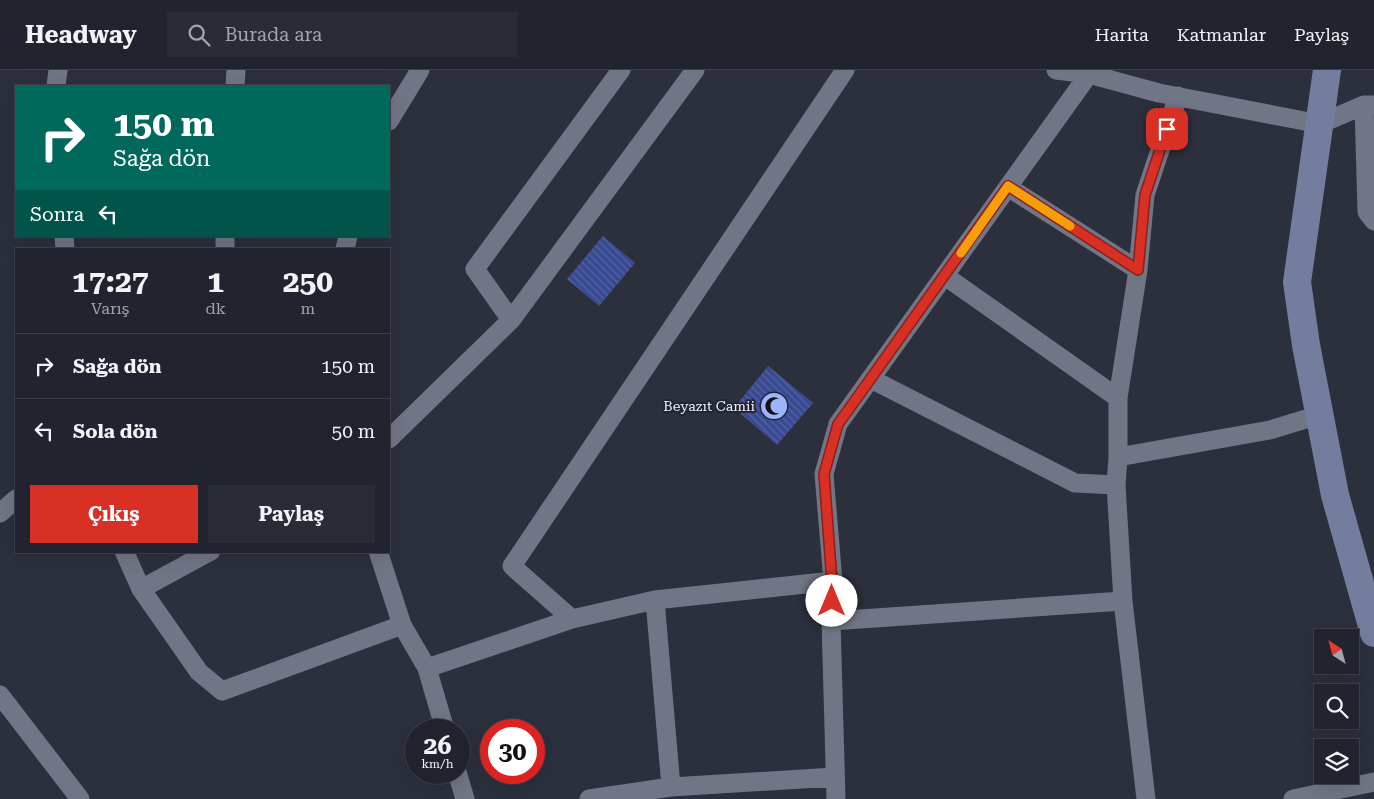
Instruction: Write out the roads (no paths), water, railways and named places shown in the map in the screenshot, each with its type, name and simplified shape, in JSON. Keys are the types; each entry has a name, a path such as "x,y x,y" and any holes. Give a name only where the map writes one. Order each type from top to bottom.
{"street":[{"path":"56,85 58,70"},
{"path":"235,85 236,70"},
{"path":"390,119 420,70"},
{"path":"511,320 474,269 621,70"},
{"path":"390,438 511,320 695,70"},
{"path":"572,619 512,566 846,70"},
{"path":"1056,70 1089,74 1178,96 1320,124 1369,105 1367,212 1374,221"},
{"path":"1327,70 1296,282 1335,496 1374,634"},
{"path":"836,799 834,777 832,582 824,474 838,424 1089,74"},
{"path":"1146,799 1123,601 1116,485 1118,398 1138,270 1145,195 1178,96"},
{"path":"1008,186 1138,270"},
{"path":"945,276 1118,398"},
{"path":"871,379 1075,483 1116,485"},
{"path":"1118,458 1270,430 1319,415"},
{"path":"0,513 15,501"},
{"path":"125,553 141,589 199,672 222,691 402,625"},
{"path":"141,589 207,553"},
{"path":"379,553 402,625 427,668 442,719"},
{"path":"427,668 572,619 656,600 832,582"},
{"path":"656,600 672,787"},
{"path":"832,621 1123,601"},
{"path":"0,695 80,799"},
{"path":"589,799 614,797 672,787 834,777"},
{"path":"1293,799 1374,782"},
{"path":"461,784 465,799"}],"place":[{"name":"Beyazıt Camii","path":"774,406"}]}
